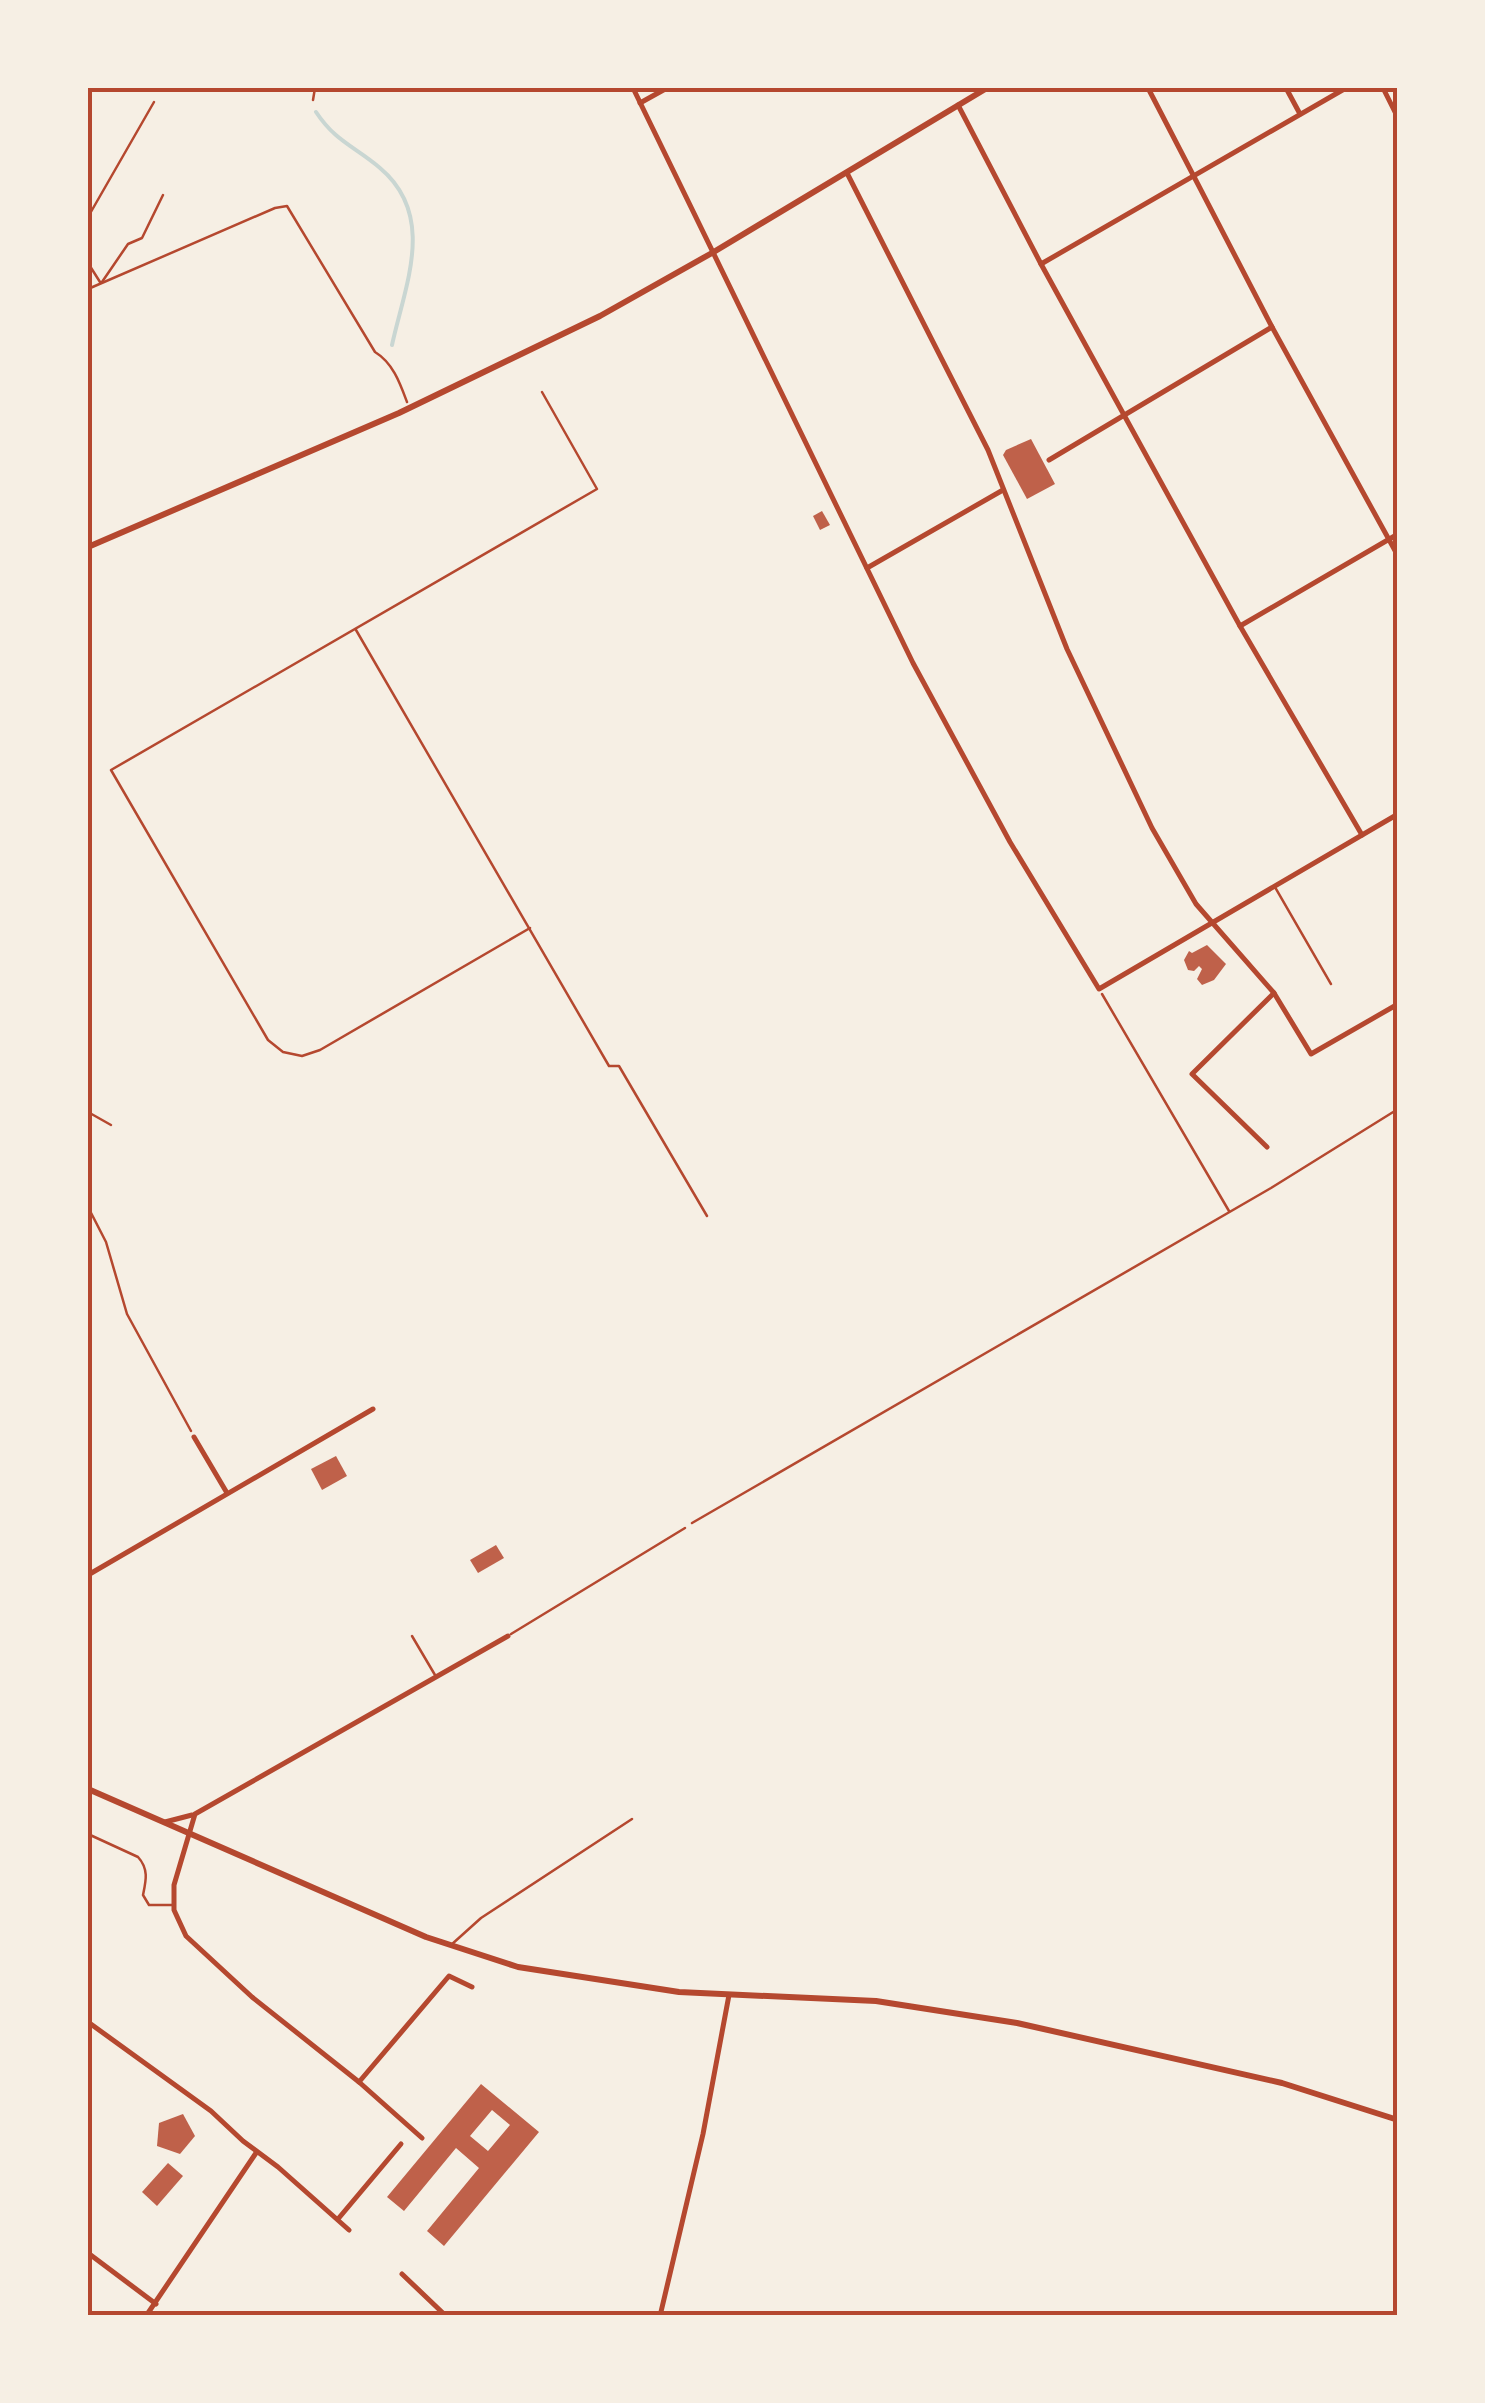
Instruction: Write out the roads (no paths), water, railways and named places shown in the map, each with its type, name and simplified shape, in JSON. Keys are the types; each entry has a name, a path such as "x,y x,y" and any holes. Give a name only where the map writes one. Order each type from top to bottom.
{"main road":[{"path":"88,547 410,408 600,316 712,254 987,88"},
{"path":"88,1789 450,1946 555,1975 729,1995 894,2002 1017,2023 1209,2065 1398,2120"}],"street":[{"path":"632,88 913,663 1010,842 1099,988 1398,814"},
{"path":"640,102 667,88"},
{"path":"964,88 970,98"},
{"path":"1148,88 1272,327 1398,556"},
{"path":"1286,88 1300,114"},
{"path":"1041,264 1346,88"},
{"path":"1383,88 1398,118"},
{"path":"958,106 1240,626 1362,835"},
{"path":"847,173 972,416 1067,649 1144,811 1196,904 1274,993 1310,1054 1398,1004"},
{"path":"1049,460 1272,327"},
{"path":"867,568 1003,490"},
{"path":"1240,626 1398,534"},
{"path":"1267,1147 1192,1074 1274,993"},
{"path":"88,1575 373,1409"},
{"path":"194,1436 227,1494"},
{"path":"158,1822 195,1814 508,1636"},
{"path":"195,1814 174,1884 173,1905 186,1936 252,1997 422,2138"},
{"path":"359,2082 448,1976 472,1987"},
{"path":"660,2316 703,2134 729,1995"},
{"path":"88,2022 176,2083 256,2153 278,2166 348,2230"},
{"path":"338,2219 401,2144"},
{"path":"151,2314 256,2153"},
{"path":"88,2254 156,2304"},
{"path":"402,2274 446,2316"}],"lane":[{"path":"1274,886 1332,984"},
{"path":"88,1112 111,1125"},
{"path":"508,1636 684,1528"},
{"path":"412,1636 436,1677"},
{"path":"450,1946 481,1918 632,1818"},
{"path":"88,1834 144,1863 143,1896 149,1906 173,1905"}],"waterway":[{"path":"316,112 338,137 380,168 408,207 412,252 392,345"}]}
